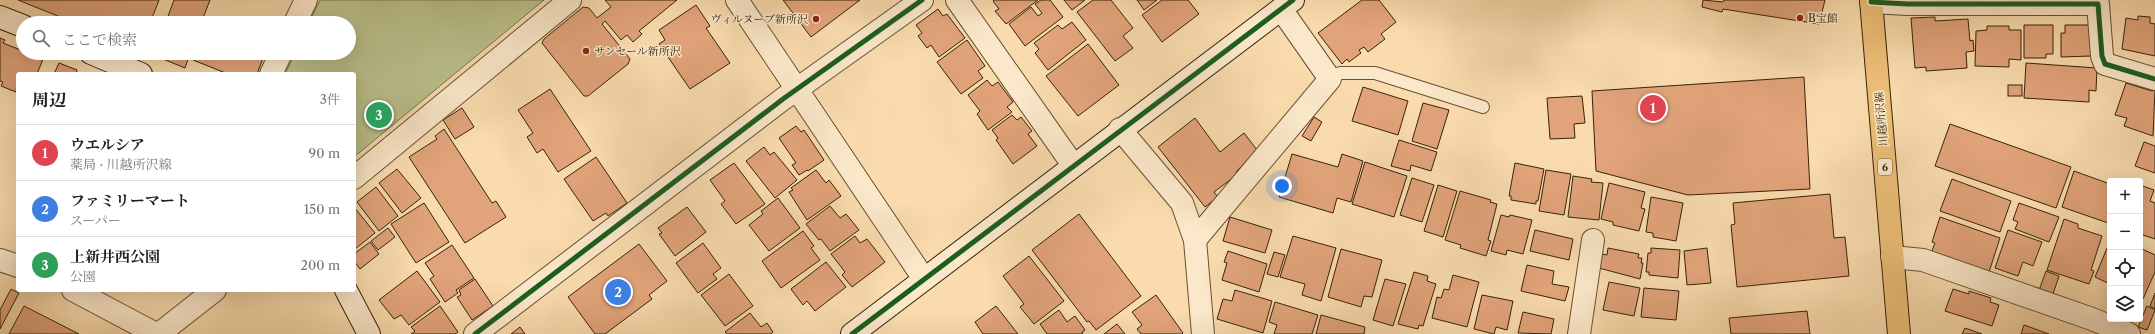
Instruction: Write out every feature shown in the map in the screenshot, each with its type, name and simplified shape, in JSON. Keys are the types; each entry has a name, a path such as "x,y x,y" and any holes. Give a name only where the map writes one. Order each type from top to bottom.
{"main road":[{"name":"川越所沢線","path":"1871,1 1899,334"}],"street":[{"path":"299,16 306,0"},
{"path":"356,176 570,0"},
{"path":"737,0 924,279"},
{"path":"475,334 796,90 922,0"},
{"path":"957,0 1073,165"},
{"path":"1871,1 1908,4 2098,4 2102,56 2105,64 2155,79"},
{"path":"852,334 1120,129 1287,4 1330,79 1195,240"},
{"path":"0,17 16,23"},
{"path":"108,60 136,72"},
{"path":"272,72 278,60"},
{"path":"1120,129 1182,202 1195,240 1203,334"},
{"path":"1579,334 1593,240"},
{"path":"1892,257 1923,260 2092,319 2129,334"},
{"path":"0,260 16,265"},
{"path":"77,292 156,334"},
{"path":"160,334 212,292"},
{"path":"347,292 369,334"}],"lane":[{"path":"1330,79 1340,73 1375,73 1483,107"}],"green space":[{"path":"320,0 544,0 356,155 356,72 286,72 292,60 356,60 356,16 312,16"}],"building":[{"path":"18,0 159,0 153,16 58,16"},
{"path":"174,0 210,0 204,16 168,16"},
{"name":"サンセール新所沢","path":"605,0 677,0 639,31 642,34 633,42 627,35 621,40 605,21 602,24 630,59 628,64 588,96 584,96 542,43 544,39 583,7 589,8 597,18 611,7"},
{"name":"ヴィルヌーブ新所沢","path":"783,0 860,0 811,37"},
{"path":"1038,0 1006,24 995,11 999,9 993,1"},
{"path":"1041,0 1050,0 1063,17 1025,46 1009,24 1031,7 1038,16 1042,13 1035,4"},
{"path":"1064,0 1085,0 1072,10"},
{"path":"1093,0 1111,0 1133,28 1123,36 1133,48 1115,61 1077,12"},
{"path":"1137,0 1157,0 1144,10"},
{"path":"1162,0 1188,0 1199,14 1162,42 1142,15"},
{"path":"1362,0 1379,0 1396,22 1381,34 1385,39 1368,52 1364,47 1359,50 1361,53 1349,62 1347,59 1342,64 1318,33"},
{"name":"B宝館","path":"1703,0 1723,2 1724,0 1825,0 1819,24 1723,9 1722,12 1702,7"},
{"path":"696,5 710,26 706,28 730,63 690,89 659,44 665,40 659,30"},
{"path":"938,9 943,16 947,14 965,38 939,57 931,45 927,48 918,36 922,33 916,25"},
{"path":"2138,16 2150,17 2150,23 2155,24 2155,56 2122,49 2126,18 2138,20"},
{"path":"1935,17 1935,21 1968,19 1970,41 1973,40 1974,51 1966,52 1967,68 1926,71 1926,67 1915,68 1911,18"},
{"path":"1072,22 1086,40 1048,70 1035,53 1039,49 1034,43 1058,25 1062,29"},
{"path":"2024,25 2053,25 2053,54 2046,54 2046,58 2024,58"},
{"path":"2065,25 2090,25 2091,56 2061,57 2061,33 2065,33"},
{"path":"1987,26 2009,26 2009,30 2021,30 2021,60 2009,59 2009,67 1975,66 1976,31 1987,30"},
{"path":"0,38 5,40 3,43 16,48 16,60 43,60 38,72 16,72 16,92 1,86 3,82 0,81"},
{"path":"967,40 985,66 978,71 983,78 961,94 937,62"},
{"path":"1088,44 1119,85 1078,116 1046,76"},
{"path":"165,60 188,60 185,68"},
{"path":"193,60 262,60 258,72 223,72"},
{"path":"59,63 77,70 76,72 55,72"},
{"path":"2026,63 2097,68 2096,91 2089,90 2089,102 2024,98"},
{"path":"1804,77 1810,189 1688,195 1596,171 1592,91"},
{"path":"987,80 992,86 998,82 1013,102 1007,107 1012,112 988,130 977,114 980,111 968,95"},
{"path":"2126,83 2152,91 2155,90 2153,136 2124,126 2127,118 2115,115"},
{"path":"2008,85 2022,85 2022,96 2008,96"},
{"path":"1363,87 1408,101 1398,135 1352,121"},
{"path":"550,89 591,151 558,172 543,149 537,153 527,137 533,133 518,110"},
{"path":"1582,96 1585,123 1574,124 1575,138 1550,139 1547,98"},
{"path":"1423,103 1449,110 1437,149 1412,141"},
{"path":"462,108 474,127 455,139 443,120"},
{"path":"1012,115 1017,120 1021,117 1032,131 1028,134 1037,146 1013,164 996,140 998,138 992,130"},
{"path":"1314,117 1322,122 1311,141 1302,136"},
{"path":"1195,118 1220,152 1244,133 1257,150 1236,172 1238,174 1214,192 1218,197 1205,207 1158,147"},
{"path":"1950,124 2071,167 2056,208 1935,166"},
{"path":"796,126 801,132 804,130 824,160 808,171 807,170 799,175 792,165 796,163 779,138"},
{"path":"444,129 492,203 496,201 506,217 465,243 409,157 437,139 435,136"},
{"path":"1399,140 1437,152 1431,171 1411,165 1410,171 1391,166"},
{"path":"2144,142 2155,146 2155,173 2135,166"},
{"path":"764,147 770,155 774,152 797,180 775,198 746,161"},
{"path":"1292,154 1338,167 1342,154 1363,161 1351,202 1337,198 1333,213 1279,197"},
{"path":"596,157 627,203 608,216 606,213 593,221 564,179"},
{"path":"1365,162 1407,176 1394,217 1352,204"},
{"path":"734,163 765,204 736,224 721,204 725,201 710,180"},
{"path":"1515,163 1544,169 1538,201 1536,201 1536,204 1511,200 1511,196 1509,196"},
{"path":"397,169 421,198 402,213 379,183"},
{"path":"816,170 826,183 829,180 841,196 807,220 789,192 793,190 791,188"},
{"path":"1546,170 1571,174 1564,215 1539,211"},
{"path":"2074,171 2107,183 2107,223 2062,207"},
{"path":"1573,176 1592,179 1591,182 1603,183 1599,220 1568,217"},
{"path":"1412,178 1434,185 1422,222 1400,215"},
{"path":"1952,179 2011,201 2000,232 1940,211"},
{"path":"1609,183 1645,192 1641,208 1645,209 1639,231 1613,225 1613,222 1601,219"},
{"path":"1438,185 1457,191 1443,237 1424,231"},
{"path":"2143,186 2154,190 2150,201 2155,203 2155,239 2143,235"},
{"path":"376,187 398,216 379,231 357,202"},
{"path":"1460,191 1491,200 1490,202 1497,204 1488,240 1491,241 1486,256 1460,248 1461,245 1445,240"},
{"path":"1830,194 1834,238 1845,237 1849,276 1737,287 1731,225 1735,224 1733,203"},
{"path":"1651,197 1683,203 1676,241 1653,237 1653,233 1646,232"},
{"path":"778,198 800,228 769,251 749,225 763,214 761,211"},
{"path":"424,203 449,242 416,263 391,224"},
{"path":"2019,203 2059,217 2049,242 2015,229 2018,222 2013,220"},
{"path":"830,206 840,218 846,214 859,230 830,251 821,239 819,240 806,224"},
{"path":"687,207 706,232 675,256 659,234 662,233 658,228"},
{"path":"356,209 375,233 356,248"},
{"path":"1079,214 1141,296 1096,330 1089,321 1087,322 1032,250"},
{"path":"1501,215 1509,217 1510,215 1532,220 1523,254 1507,250 1506,255 1491,251"},
{"path":"1230,217 1272,230 1265,253 1223,241"},
{"path":"1940,217 2000,238 1989,272 1931,253 1935,243 1932,242"},
{"path":"2064,219 2078,224 2078,228 2102,236 2091,270 2094,271 2089,284 2047,270"},
{"path":"388,228 395,237 378,250 371,241"},
{"path":"1535,230 1573,239 1569,260 1530,251"},
{"path":"2008,230 2042,242 2033,266 2023,262 2018,276 1995,268"},
{"path":"803,231 814,246 811,248 820,260 781,288 762,261"},
{"path":"855,236 860,243 867,239 885,262 852,287 842,275 845,272 831,254"},
{"path":"1293,236 1336,248 1321,301 1302,295 1305,284 1280,277"},
{"path":"370,242 379,254 360,269 356,264 356,252"},
{"path":"703,243 721,268 713,274 717,279 698,293 676,263"},
{"path":"639,244 667,281 649,295 652,299 605,334 595,334 568,297"},
{"path":"452,245 474,278 456,290 458,293 445,302 430,279 434,276 425,263"},
{"path":"1608,248 1639,254 1638,258 1642,258 1641,263 1643,263 1640,279 1599,268 1602,254 1607,255"},
{"path":"1651,248 1680,250 1678,278 1649,275 1649,272 1646,272 1648,253 1651,253"},
{"path":"1707,248 1711,283 1687,285 1684,251"},
{"path":"2107,248 2107,283 2095,277"},
{"path":"1341,249 1382,260 1372,297 1364,296 1361,307 1328,297"},
{"path":"2143,249 2155,255 2155,272 2143,299"},
{"path":"1228,251 1267,264 1259,292 1222,280 1227,263 1224,262"},
{"path":"1274,252 1285,255 1278,277 1267,274"},
{"path":"1029,256 1064,301 1034,324 1020,307 1024,304 1003,276"},
{"path":"826,262 846,287 815,311 807,301 803,305 791,289"},
{"path":"1527,265 1554,271 1552,284 1569,287 1565,301 1521,291"},
{"path":"417,271 440,302 409,325 401,315 394,319 379,300"},
{"path":"2046,271 2059,276 2052,297 2038,293"},
{"path":"1414,272 1428,276 1427,281 1436,284 1423,326 1419,325 1418,329 1398,324"},
{"path":"729,274 753,306 725,326 701,295"},
{"path":"1453,275 1479,282 1467,327 1432,318 1437,297 1441,298 1444,289 1449,290"},
{"path":"475,279 493,306 472,320 457,297 461,295 459,290"},
{"path":"1385,279 1406,284 1393,326 1373,320"},
{"path":"1609,282 1640,288 1634,316 1603,310"},
{"path":"1644,288 1679,291 1676,320 1641,317"},
{"path":"11,289 19,293 0,329 0,310"},
{"path":"1953,289 1969,294 1969,291 1991,298 1990,302 1999,305 1992,326 1945,311"},
{"path":"1235,290 1272,301 1263,333 1217,319 1223,299 1232,301"},
{"path":"2155,293 2155,309 2150,306"},
{"path":"1156,295 1183,333 1182,334 1141,334 1137,329 1142,325 1132,312"},
{"path":"1482,295 1513,301 1507,330 1496,327 1494,334 1474,329"},
{"path":"1275,302 1318,315 1312,334 1274,334 1277,325 1269,322"},
{"path":"24,306 79,334 9,334"},
{"path":"440,306 458,332 455,334 411,334 415,331 411,327"},
{"path":"996,306 1018,334 983,334 975,322"},
{"path":"2147,306 2155,310 2147,330 2138,327 2140,322 2143,322 2143,315"},
{"path":"1059,310 1067,322 1075,316 1085,330 1082,332 1083,334 1047,334 1040,324"},
{"path":"1807,311 1810,334 1731,334 1729,318"},
{"path":"1523,312 1554,319 1551,334 1518,333"},
{"path":"750,313 761,327 767,323 773,332 771,334 727,334 725,332"},
{"path":"1321,315 1365,327 1364,334 1316,334"},
{"path":"1117,324 1125,334 1104,334"},
{"path":"2024,325 2049,334 2021,334"},
{"path":"520,327 525,334 511,334"},
{"path":"1965,328 1982,334 1962,334"}],"cycle path":[{"path":"475,334 783,99 922,0"},
{"path":"852,334 1293,0"},
{"path":"1871,2 1908,4 2098,4 2102,56 2105,64 2155,79"}],"place":[{"name":"B宝館","path":"1800,18"},
{"name":"ヴィルヌーブ新所沢","path":"816,19"},
{"name":"サンセール新所沢","path":"586,51"},
{"name":"ウエルシア","path":"1653,108"},
{"name":"上新井西公園","path":"379,115"},
{"name":"ファミリーマート","path":"618,292"}]}
